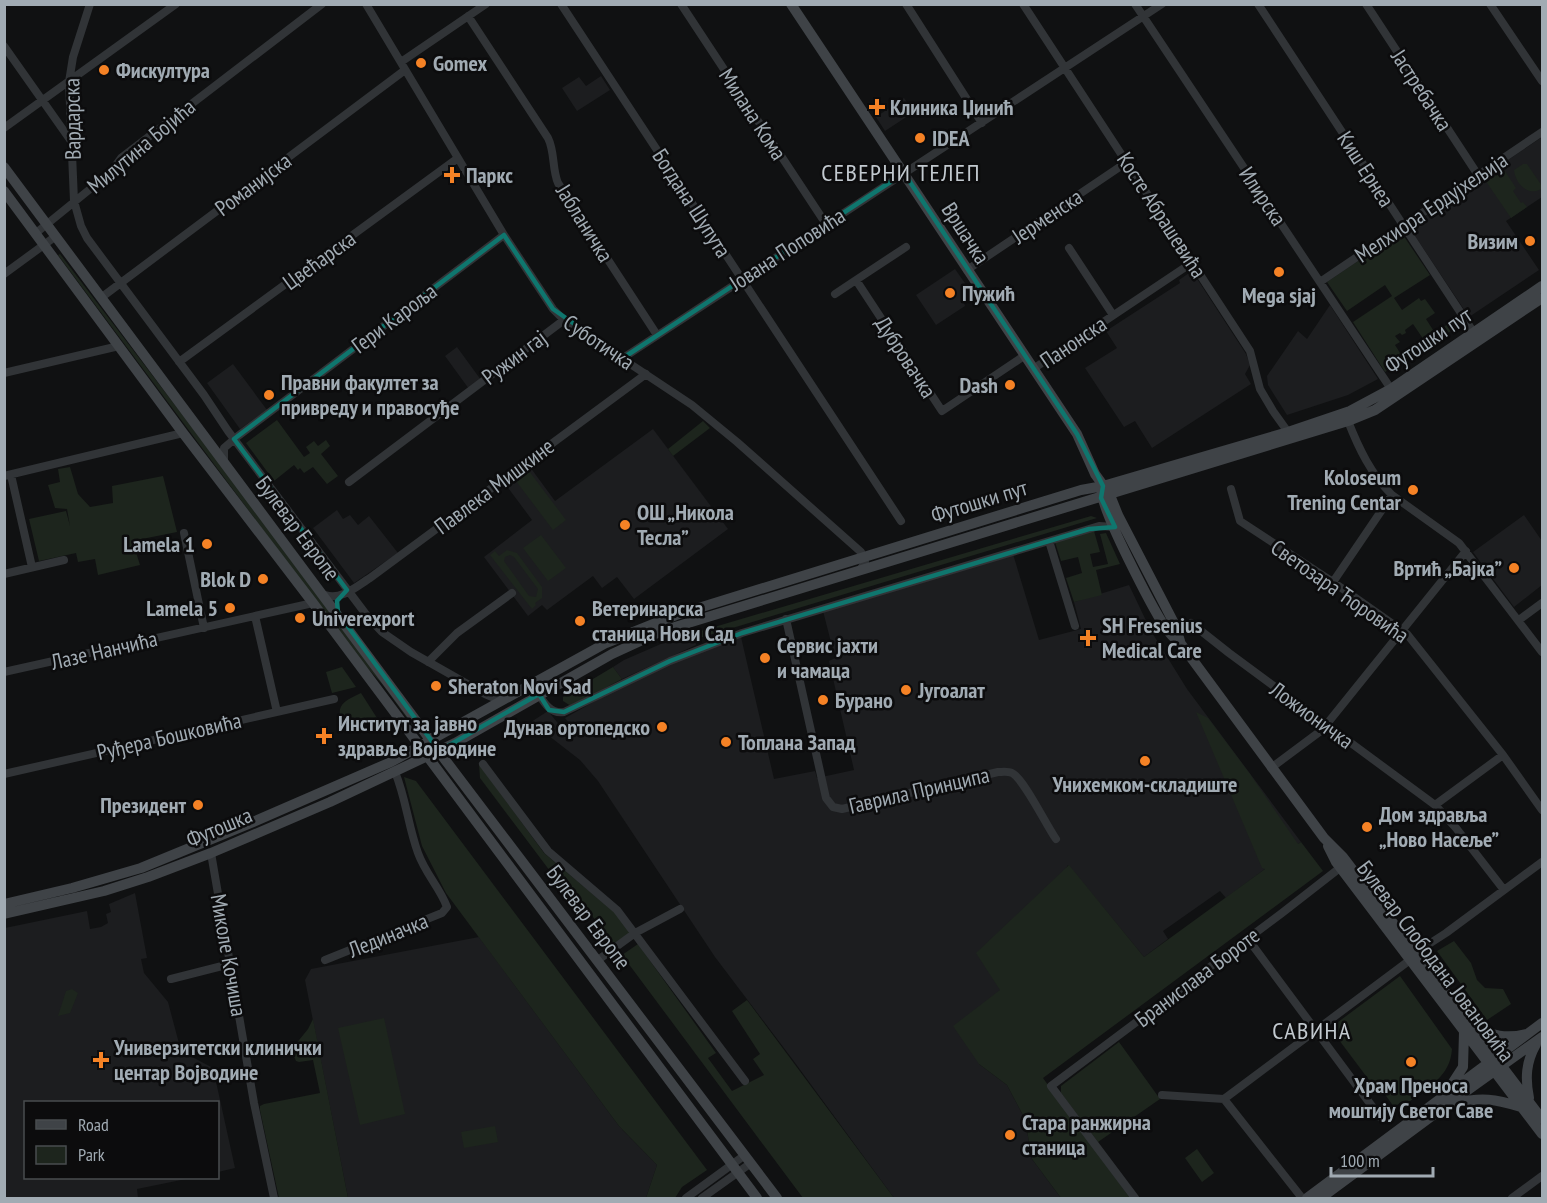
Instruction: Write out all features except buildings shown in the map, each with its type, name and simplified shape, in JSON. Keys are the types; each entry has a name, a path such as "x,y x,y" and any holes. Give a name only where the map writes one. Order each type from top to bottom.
{"main road":[{"name":"Вршачка","path":"791,4 1077,434 1105,493"},
{"name":"Булевар Европе","path":"4,168 431,740 777,1198"},
{"name":"Булевар Европе","path":"4,191 757,1198"},
{"name":"Футошки пут","path":"419,746 606,643 676,615 1081,490 1105,493 1350,411 1391,389 1542,286"},
{"name":"Футошки пут","path":"439,750 612,654 662,631 1105,493 1348,421 1375,410 1542,298"},
{"name":"Булевар Слободана Јовановића","path":"1105,493 1114,527 1141,584 1166,628 1181,644 1324,838 1341,867 1526,1104 1542,1119"},
{"name":"Булевар Слободана Јовановића","path":"1105,493 1175,625 1181,644"},
{"name":"Футошка","path":"4,904 53,893 141,868 391,762 419,746"},
{"name":"Футошка","path":"4,914 124,885 212,852 330,802 439,750"},
{"name":"Булевар Слободана Јовановића","path":"1324,838 1343,857 1412,956"},
{"path":"1441,1104 1483,1098 1526,1104 1528,1060 1542,1023"},
{"path":"1321,1198 1441,1104 1464,1067 1468,1028 1501,1037 1536,1037"},
{"path":"1307,1198 1536,1037"},
{"name":"Булевар Слободана Јовановића","path":"1526,1104 1542,1134"}],"street":[{"name":"Вардарска","path":"74,201 69,82 73,57 90,4"},
{"path":"4,128 176,4"},
{"name":"Милутина Бојића","path":"36,233 111,172 121,158 322,4"},
{"name":"Суботичка","path":"366,4 504,235 553,309 564,320 692,405 737,442 864,557"},
{"path":"401,62 486,4"},
{"name":"Богдана Шупута","path":"561,4 901,521"},
{"name":"Милана Кома","path":"681,4 826,224"},
{"path":"906,4 982,123"},
{"name":"Косте Абрашевића","path":"1023,4 1250,351 1260,389 1288,432"},
{"name":"Илирска","path":"1135,4 1391,389"},
{"name":"Јована Поповића","path":"623,358 1162,4"},
{"name":"Киш Ернеа","path":"1258,4 1474,333"},
{"name":"Јастребачка","path":"1366,4 1478,175"},
{"path":"1490,4 1542,81"},
{"name":"Јабланичка","path":"468,16 548,138 552,147 558,183 657,335"},
{"path":"4,46 72,142"},
{"name":"Романијска","path":"102,297 405,70"},
{"name":"Мелхиора Ердујхељија","path":"1320,282 1542,132"},
{"name":"Цвећарска","path":"180,362 458,158"},
{"name":"Јерменска","path":"967,270 1127,162"},
{"name":"Булевар Европе","path":"74,201 87,238 180,362 231,442 344,593 382,632 428,662 485,694"},
{"name":"Гери Кароља","path":"231,442 504,235"},
{"path":"4,274 56,236"},
{"path":"835,294 906,247"},
{"name":"Панонска","path":"1069,248 1113,315"},
{"name":"Панонска","path":"1033,369 1193,262"},
{"name":"Дубровачка","path":"856,280 942,411 1024,356"},
{"name":"Ружин гај","path":"348,482 564,320"},
{"path":"4,373 119,346"},
{"name":"Павлека Мишкине","path":"344,593 370,578 646,374"},
{"path":"1348,421 1365,462 1392,495 1459,543 1542,652"},
{"path":"32,567 8,475 183,433"},
{"path":"213,446 231,442"},
{"path":"224,461 223,450 231,442"},
{"name":"Светозара Ћоровића","path":"1231,489 1240,521 1402,630 1503,755 1542,810"},
{"path":"1333,582 1392,495"},
{"path":"532,684 549,710 556,714 564,712 690,652 742,633 1099,526 1114,527"},
{"path":"184,533 204,627"},
{"path":"1049,541 1075,626"},
{"path":"1271,768 1304,744 1326,724 1466,551"},
{"path":"860,570 864,566 864,557"},
{"path":"4,573 64,560"},
{"path":"325,595 332,597 344,593"},
{"path":"338,613 336,604 344,593"},
{"path":"428,662 457,633 512,593"},
{"name":"Лазе Нанчића","path":"4,672 314,603"},
{"path":"1519,620 1542,603"},
{"path":"255,616 277,711"},
{"name":"Гаврила Принципа","path":"786,620 825,798 829,804 842,809 998,772 1008,772 1013,773 1023,786 1056,838"},
{"name":"Ложионичка","path":"1191,623 1435,805 1456,828 1504,890"},
{"path":"485,694 492,697 508,697"},
{"path":"485,694 490,701 485,710"},
{"name":"Руђера Бошковића","path":"4,774 334,699"},
{"path":"1435,805 1503,755"},
{"path":"483,764 548,851 617,910 745,1081"},
{"name":"Лединачка","path":"325,960 442,913 447,907 418,854 401,787 394,772"},
{"name":"Миколе Кочиша","path":"212,852 254,1103 274,1198"},
{"path":"1162,1095 1224,1099 1412,956 1542,862"},
{"name":"Бранислава Бороте","path":"1135,1198 1051,1086 1341,867"},
{"path":"598,960 635,933 680,909"},
{"path":"1248,939 1380,1117"},
{"path":"171,979 230,964"},
{"path":"1224,1099 1302,1198"},
{"path":"686,1198 748,1159"},
{"path":"702,1198 735,1168"},
{"path":"1512,1198 1542,1176"}],"highlighted area":[{"path":"904,173 1077,434 1103,486 1101,498 1115,527 1089,529 742,633 670,661 564,712 549,710 539,694 439,751 338,613 337,601 347,590 234,439 504,235 553,309 623,358"}],"shaded area":[{"path":"601,76 610,90 577,111 562,88 579,77 586,86"},
{"path":"904,98 914,112 885,131 876,117"},
{"path":"1542,137 1542,197 1506,221 1539,270 1469,317 1409,227"},
{"path":"955,269 974,296 964,303 965,306 936,325 916,295"},
{"path":"1192,271 1246,354 1250,365 1245,374 1251,384 1152,448 1135,421 1124,427 1085,368 1117,348 1106,331 1180,283 1179,280"},
{"path":"1330,305 1378,379 1348,395 1287,415 1268,385 1267,376 1298,331 1307,339"},
{"path":"457,347 481,380 469,389 445,356"},
{"path":"233,364 267,410 240,429 207,383"},
{"name":"ОШ „Никола Тесла”","path":"653,429 728,529 634,599 617,577 602,588 593,576 547,610 542,605 528,616 484,557 532,520 506,485 530,467 555,501"},
{"path":"337,510 343,519 350,515 358,525 369,516 398,553 354,583 313,528"},
{"name":"Вртић „Бајка”","path":"1524,515 1542,541 1542,585 1514,607 1473,552"},
{"path":"1013,554 1039,640 1081,629 1074,602 1129,585 1151,631 1187,689 1301,842 1226,898 1220,891 1163,931 1168,939 1144,957 1068,865 1000,990 979,1064 1007,1085 1025,1119 1032,1159 1061,1198 894,1198 715,957 598,781 580,760 531,722 548,711 561,727 568,722 565,718 618,688 676,661 741,637 774,779 815,771 817,778 854,770 829,661 835,658 823,611"},
{"path":"694,633 696,645 622,679 613,667 670,640"},
{"name":"Универзитетски клинички центар Војводине","path":"135,893 147,958 141,959 144,973 168,1002 181,1051 213,1068 235,1168 219,1172 219,1101 24,1101 24,1179 186,1179 137,1189 138,1198 5,1198 5,928 87,911 90,929 101,927 108,923 106,914 111,912 109,904"},
{"path":"479,937 619,1126 657,1165 646,1198 348,1198 305,980 311,969"}],"green space":[{"path":"1527,164 1542,186 1541,189 1527,190 1517,180 1514,170"},
{"path":"1501,165 1516,188 1513,191 1521,203 1523,202 1527,207 1511,218 1483,177"},
{"path":"1401,232 1430,275 1394,298 1402,310 1419,298 1421,301 1425,299 1435,313 1426,319 1435,333 1455,319 1459,326 1428,346 1413,324 1405,330 1406,333 1395,336 1400,342 1395,345 1404,359 1385,372 1353,322 1392,296 1385,285 1347,311 1327,282"},
{"path":"60,254 267,526 419,731 417,732 383,685 361,661 58,255"},
{"path":"277,420 304,457 310,453 306,447 314,441 318,446 326,440 330,446 321,454 338,476 327,484 313,467 304,473 294,465 274,481 246,443"},
{"path":"703,421 710,428 673,456 668,449"},
{"path":"70,467 78,494 90,507 113,503 112,486 163,476 177,532 137,540 135,549 140,565 98,575 95,559 78,562 76,553 39,561 29,519 66,511 70,526 67,509 55,508 48,485 60,482 58,469"},
{"path":"529,471 566,520 553,530 516,481"},
{"path":"1091,516 1097,518 696,639 694,633"},
{"path":"1094,531 1100,552 1090,554 1093,567 1108,564 1100,534 1106,533 1120,564 1096,570 1102,595 1074,602 1066,578 1082,573 1078,557 1061,561 1055,542"},
{"path":"541,535 566,568 548,581 523,548"},
{"path":"507,550 517,553 542,587 542,598 535,603 532,609 490,555 495,551 499,556","holes":["510,555 514,557 538,589 536,597 529,596 504,561 505,557"]},
{"path":"342,667 356,687 332,693 326,672"},
{"path":"613,667 622,679 571,706 563,701 563,697"},
{"path":"361,693 377,718 360,721 363,729 348,733 341,719 340,708 342,704"},
{"path":"1196,712 1208,718 1298,844 1301,842 1323,871 1043,1078 1130,1198 1061,1198 1032,1159 1025,1119 1007,1085 979,1064 953,1026 1000,990 976,953 1069,865 1144,957 1265,869 1262,868"},
{"path":"479,764 544,853 615,913 631,933 610,946 608,937 581,901 568,895 480,778"},
{"path":"404,777 416,781 707,1170 682,1187 675,1198 646,1198 657,1165 619,1126 446,893 422,846"},
{"path":"1454,941 1471,963 1477,980 1485,988 1503,989 1511,1004 1487,1020 1437,951"},
{"path":"638,944 716,1053 708,1058 732,1091 764,1075 753,1059 760,1054 732,1011 747,1000 894,1198 803,1198 622,955"},
{"path":"1400,976 1452,1049 1447,1067 1431,1086 1409,1102 1403,1101 1394,1107 1384,1093 1378,1092 1330,1028"},
{"path":"72,989 78,993 70,1013 58,1016 66,991"},
{"path":"384,1018 405,1114 360,1125 338,1028"},
{"path":"313,1019 348,1198 279,1198 260,1110 260,1106 264,1104 320,1093 313,1060 296,1061 291,1050"},
{"path":"1119,1042 1160,1099 1098,1142 1061,1093 1061,1086"},
{"path":"495,1126 498,1142 464,1148 461,1132"},
{"path":"1197,1149 1214,1173 1202,1182 1185,1158"}],"place":[{"name":"Gomex","path":"421,63"},
{"name":"Фискултура","path":"104,70"},
{"name":"Клиника Џинић","path":"877,107"},
{"name":"IDEA","path":"920,138"},
{"name":"Паркс","path":"452,175"},
{"name":"Визим","path":"1530,241"},
{"name":"Mega sjaj","path":"1279,272"},
{"name":"Пужић","path":"950,293"},
{"name":"Dash","path":"1010,385"},
{"name":"Правни факултет за привреду и правосуђе","path":"269,395"},
{"name":"Koloseum Trening Centar","path":"1413,490"},
{"name":"ОШ „Никола Тесла”","path":"625,525"},
{"name":"Lamela 1","path":"207,544"},
{"name":"Вртић „Бајка”","path":"1514,568"},
{"name":"Blok D","path":"263,579"},
{"name":"Lamela 5","path":"230,608"},
{"name":"Univerexport","path":"300,618"},
{"name":"Ветеринарска станица Нови Сад","path":"580,621"},
{"name":"SH Fresenius Medical Care","path":"1088,638"},
{"name":"Сервис јахти и чамаца","path":"765,658"},
{"name":"Sheraton Novi Sad","path":"436,686"},
{"name":"Југоалат","path":"906,690"},
{"name":"Бурано","path":"823,700"},
{"name":"Дунав ортопедско","path":"662,727"},
{"name":"Институт за јавно здравље Војводине","path":"324,736"},
{"name":"Топлана Запад","path":"726,742"},
{"name":"Унихемком-складиште","path":"1145,761"},
{"name":"Президент","path":"198,805"},
{"name":"Дом здравља „Ново Насеље”","path":"1367,827"},
{"name":"Универзитетски клинички центар Војводине","path":"101,1060"},
{"name":"Храм Преноса моштију Светог Саве","path":"1411,1062"},
{"name":"Стара ранжирна станица","path":"1010,1135"}],"district":[{"name":"СЕВЕРНИ ТЕЛЕП","path":"901,172"},
{"name":"САВИНА","path":"1312,1030"}]}
